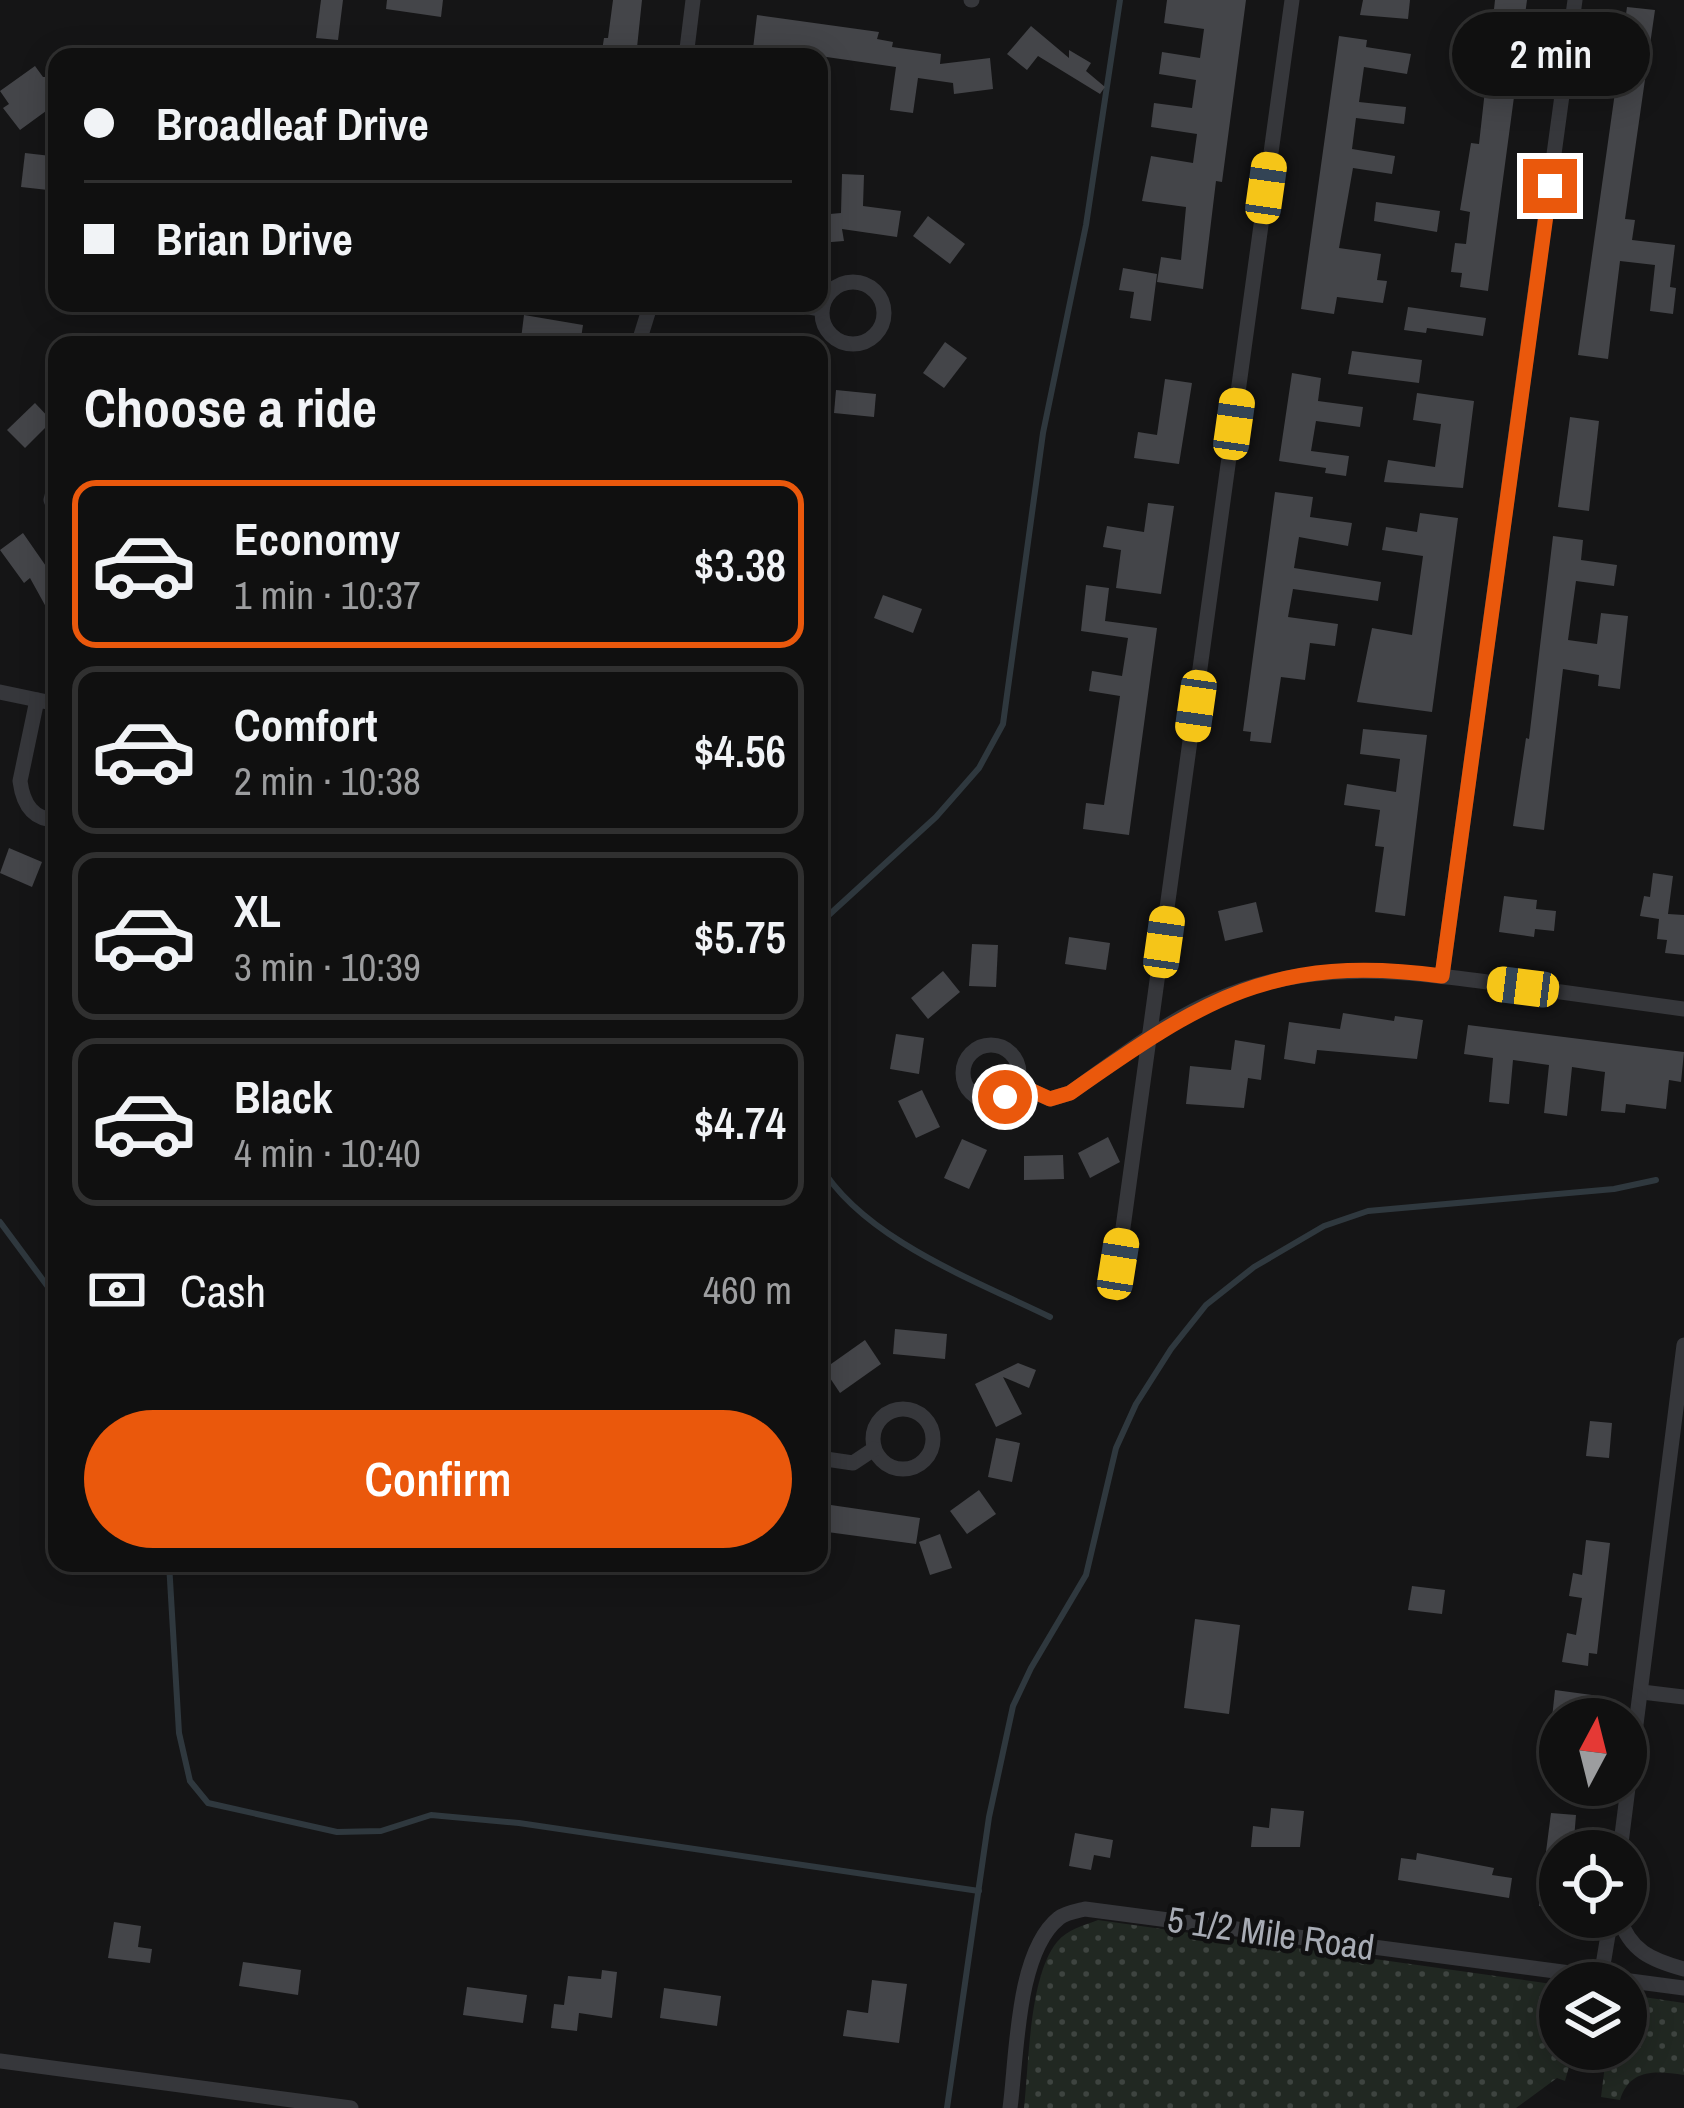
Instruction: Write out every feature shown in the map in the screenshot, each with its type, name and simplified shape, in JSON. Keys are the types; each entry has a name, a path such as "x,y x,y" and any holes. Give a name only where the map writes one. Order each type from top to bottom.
{"street":[{"path":"687,48 693,0"},
{"path":"1118,1264 1292,0"},
{"path":"1442,976 1575,0"},
{"path":"822,312 833,338 853,345 873,338 884,319 880,298 867,285 838,285 828,295"},
{"path":"0,692 48,702"},
{"path":"37,700 21,793 31,811 48,819"},
{"path":"1017,1084 1050,1099 1070,1093 1151,1036 1218,999 1295,976 1379,970 1684,1009"},
{"path":"1623,1830 1679,1425 1684,1345"},
{"path":"911,1409 932,1429 928,1456 913,1467 886,1464 874,1449 873,1430 892,1410 911,1409"},
{"path":"828,1459 854,1463 874,1449"},
{"path":"1642,1692 1684,1697"},
{"name":"5 1/2 Mile Road","path":"1010,2108 1031,1963 1043,1937 1061,1915 1085,1909 1539,1969"},
{"path":"1626,1938 1641,1953 1684,1970"},
{"name":"5 1/2 Mile Road","path":"1647,1983 1684,1988"},
{"path":"0,2061 351,2108"}],"shaded area":[{"path":"1098,1920 1539,1982 1539,2070 1568,2070 1565,2081 1557,2078 1516,2108 1024,2108 1041,1976 1057,1942"},
{"path":"1647,1998 1684,2003 1684,2075 1645,2074 1630,2082 1620,2100 1601,2097 1604,2070 1647,2070"}],"building":[{"path":"321,0 343,0 338,40 316,38"},
{"path":"387,0 443,0 441,17 386,9"},
{"path":"613,0 642,0 637,48 602,48"},
{"path":"1167,0 1246,0 1203,289 1157,282 1161,257 1181,260 1186,207 1142,201 1151,156 1193,163 1197,134 1151,127 1154,103 1192,108 1196,80 1159,74 1162,52 1200,58 1204,29 1164,23"},
{"path":"1363,0 1410,0 1408,19 1360,15"},
{"path":"1495,0 1527,0 1488,291 1460,287 1462,273 1451,272 1455,243 1466,244 1470,212 1460,210 1471,143 1479,144"},
{"path":"1627,7 1655,10 1625,219 1635,220 1632,240 1675,245 1670,287 1676,288 1673,314 1650,311 1655,265 1620,261 1608,359 1578,355"},
{"path":"757,15 879,32 877,39 893,42 892,47 941,54 940,64 990,58 993,89 954,94 953,83 918,78 913,113 890,110 896,67 828,57 828,48 753,48"},
{"path":"1031,26 1069,58 1069,50 1091,63 1086,71 1105,87 1100,94 1038,56 1027,70 1007,54"},
{"path":"1339,36 1367,40 1366,47 1411,54 1407,74 1364,67 1359,102 1406,107 1404,124 1356,118 1352,149 1395,156 1392,174 1353,168 1339,248 1381,254 1377,280 1387,281 1383,303 1337,297 1334,314 1301,309"},
{"path":"35,66 48,77 48,110 20,130 3,108 9,104 0,91"},
{"path":"25,153 48,156 48,190 21,187"},
{"path":"842,174 864,175 863,206 901,211 897,237 842,229 844,241 828,242 828,214 841,213"},
{"path":"1376,202 1440,211 1437,232 1374,221"},
{"path":"928,216 965,244 950,264 913,236"},
{"path":"1123,268 1157,274 1151,321 1130,318 1134,292 1119,290"},
{"path":"1408,307 1486,318 1483,336 1427,328 1426,333 1404,330"},
{"path":"524,315 583,325 581,336 521,336"},
{"path":"945,342 967,358 944,388 923,373"},
{"path":"1352,351 1422,360 1419,383 1348,374"},
{"path":"1292,373 1321,378 1318,401 1363,407 1360,427 1316,421 1311,451 1349,456 1346,476 1279,461"},
{"path":"1165,379 1192,383 1179,464 1134,458 1138,432 1157,435"},
{"path":"836,390 876,394 874,417 834,413"},
{"path":"1417,393 1474,401 1463,488 1384,482 1388,460 1435,467 1441,424 1413,420"},
{"path":"35,403 48,417 48,425 25,448 7,430"},
{"path":"1570,417 1599,421 1589,511 1558,507"},
{"path":"1275,492 1313,497 1310,517 1352,523 1348,546 1299,537 1294,568 1381,582 1378,601 1293,589 1288,617 1338,624 1335,646 1310,643 1305,680 1281,677 1271,743 1250,741 1251,732 1243,731"},
{"path":"1148,503 1174,506 1161,594 1116,588 1121,550 1103,547 1107,526 1144,532"},
{"path":"1420,513 1458,518 1432,712 1357,702 1372,628 1412,635 1423,556 1382,550 1386,527 1417,532"},
{"path":"23,533 48,569 48,606 30,578 24,583 0,550"},
{"path":"1553,536 1583,540 1581,560 1617,565 1614,586 1576,581 1568,640 1597,644 1601,613 1628,616 1620,689 1598,686 1599,675 1563,669 1544,830 1513,826 1529,739"},
{"path":"1086,585 1109,588 1105,621 1157,628 1129,835 1083,829 1086,803 1104,805 1120,696 1089,691 1092,671 1122,676 1128,638 1081,631"},
{"path":"883,595 922,609 913,633 874,618"},
{"path":"1363,729 1427,735 1405,916 1375,912 1384,847 1375,846 1380,810 1344,805 1347,784 1396,792 1400,759 1360,754"},
{"path":"9,848 42,862 32,887 0,873"},
{"path":"1653,873 1673,876 1668,914 1684,915 1684,955 1665,953 1667,940 1657,939 1659,919 1640,916 1644,896 1650,897"},
{"path":"1504,896 1537,900 1536,909 1556,911 1554,931 1535,929 1534,937 1499,932"},
{"path":"1256,902 1263,932 1225,941 1218,911"},
{"path":"1069,937 1110,943 1106,970 1065,964"},
{"path":"972,944 998,945 996,987 969,986"},
{"path":"943,971 960,992 928,1019 911,998"},
{"path":"1343,1013 1423,1020 1417,1059 1317,1050 1315,1064 1284,1059 1289,1022 1340,1029"},
{"path":"1468,1025 1684,1052 1681,1082 1669,1080 1666,1109 1626,1104 1625,1113 1601,1111 1605,1072 1572,1067 1567,1116 1544,1113 1549,1065 1513,1060 1509,1104 1489,1102 1493,1058 1464,1054"},
{"path":"896,1034 924,1038 919,1074 890,1069"},
{"path":"1235,1040 1265,1045 1261,1080 1248,1078 1244,1108 1186,1104 1190,1066 1231,1070"},
{"path":"922,1090 940,1127 916,1138 898,1101"},
{"path":"1108,1137 1120,1162 1090,1178 1078,1153"},
{"path":"962,1139 987,1150 969,1189 944,1178"},
{"path":"1063,1155 1064,1179 1024,1180 1024,1156"},
{"path":"895,1329 947,1334 945,1359 893,1354"},
{"path":"865,1340 881,1364 840,1393 828,1375 828,1366"},
{"path":"1018,1363 1036,1370 1029,1388 1003,1377 1022,1414 996,1427 975,1384"},
{"path":"1590,1421 1612,1423 1609,1458 1586,1456"},
{"path":"996,1438 1020,1443 1012,1482 988,1477"},
{"path":"979,1490 996,1514 967,1534 950,1511"},
{"path":"828,1505 920,1518 916,1544 828,1532"},
{"path":"940,1534 952,1568 930,1575 919,1542"},
{"path":"1586,1540 1610,1543 1597,1654 1589,1653 1588,1666 1562,1662 1567,1633 1576,1635 1582,1598 1569,1596 1573,1573 1582,1575"},
{"path":"1412,1586 1445,1590 1442,1614 1408,1610"},
{"path":"1195,1619 1240,1625 1229,1714 1184,1708"},
{"path":"1555,1690 1592,1695 1592,1698 1554,1698"},
{"path":"1271,1808 1304,1811 1300,1847 1251,1847 1253,1826 1269,1828"},
{"path":"1551,1813 1576,1815 1575,1830 1549,1830"},
{"path":"1075,1833 1113,1840 1110,1858 1094,1855 1091,1870 1069,1866"},
{"path":"1417,1853 1494,1868 1492,1875 1512,1878 1509,1898 1398,1880 1401,1858 1416,1860"},
{"path":"114,1922 141,1926 138,1947 152,1949 150,1963 108,1958"},
{"path":"243,1962 301,1970 298,1995 239,1986"},
{"path":"602,1970 617,1972 612,2018 579,2013 577,2031 551,2028 554,2004 564,2005 568,1976 601,1979"},
{"path":"872,1980 907,1984 899,2043 843,2036 847,2010 868,2013"},
{"path":"467,1987 527,1995 523,2023 463,2015"},
{"path":"664,1988 721,1996 717,2026 660,2018"}],"waterway":[{"path":"828,916 936,817 979,768 1003,724 1043,433 1086,225 1120,0"},
{"path":"828,1177 891,1236 1050,1317"},
{"path":"947,2108 989,1817 1013,1706 1086,1575 1116,1448 1136,1404 1171,1349 1206,1305 1254,1267 1324,1226 1368,1211 1614,1189 1656,1180"},
{"path":"0,1222 48,1287"},
{"path":"170,1572 179,1733 190,1781 208,1803 337,1832 381,1831 431,1815 519,1823 979,1891"}],"route":[{"path":"1005,1097 1017,1084 1050,1099 1070,1093 1180,1018 1258,985 1341,970 1442,976 1550,186"}]}
